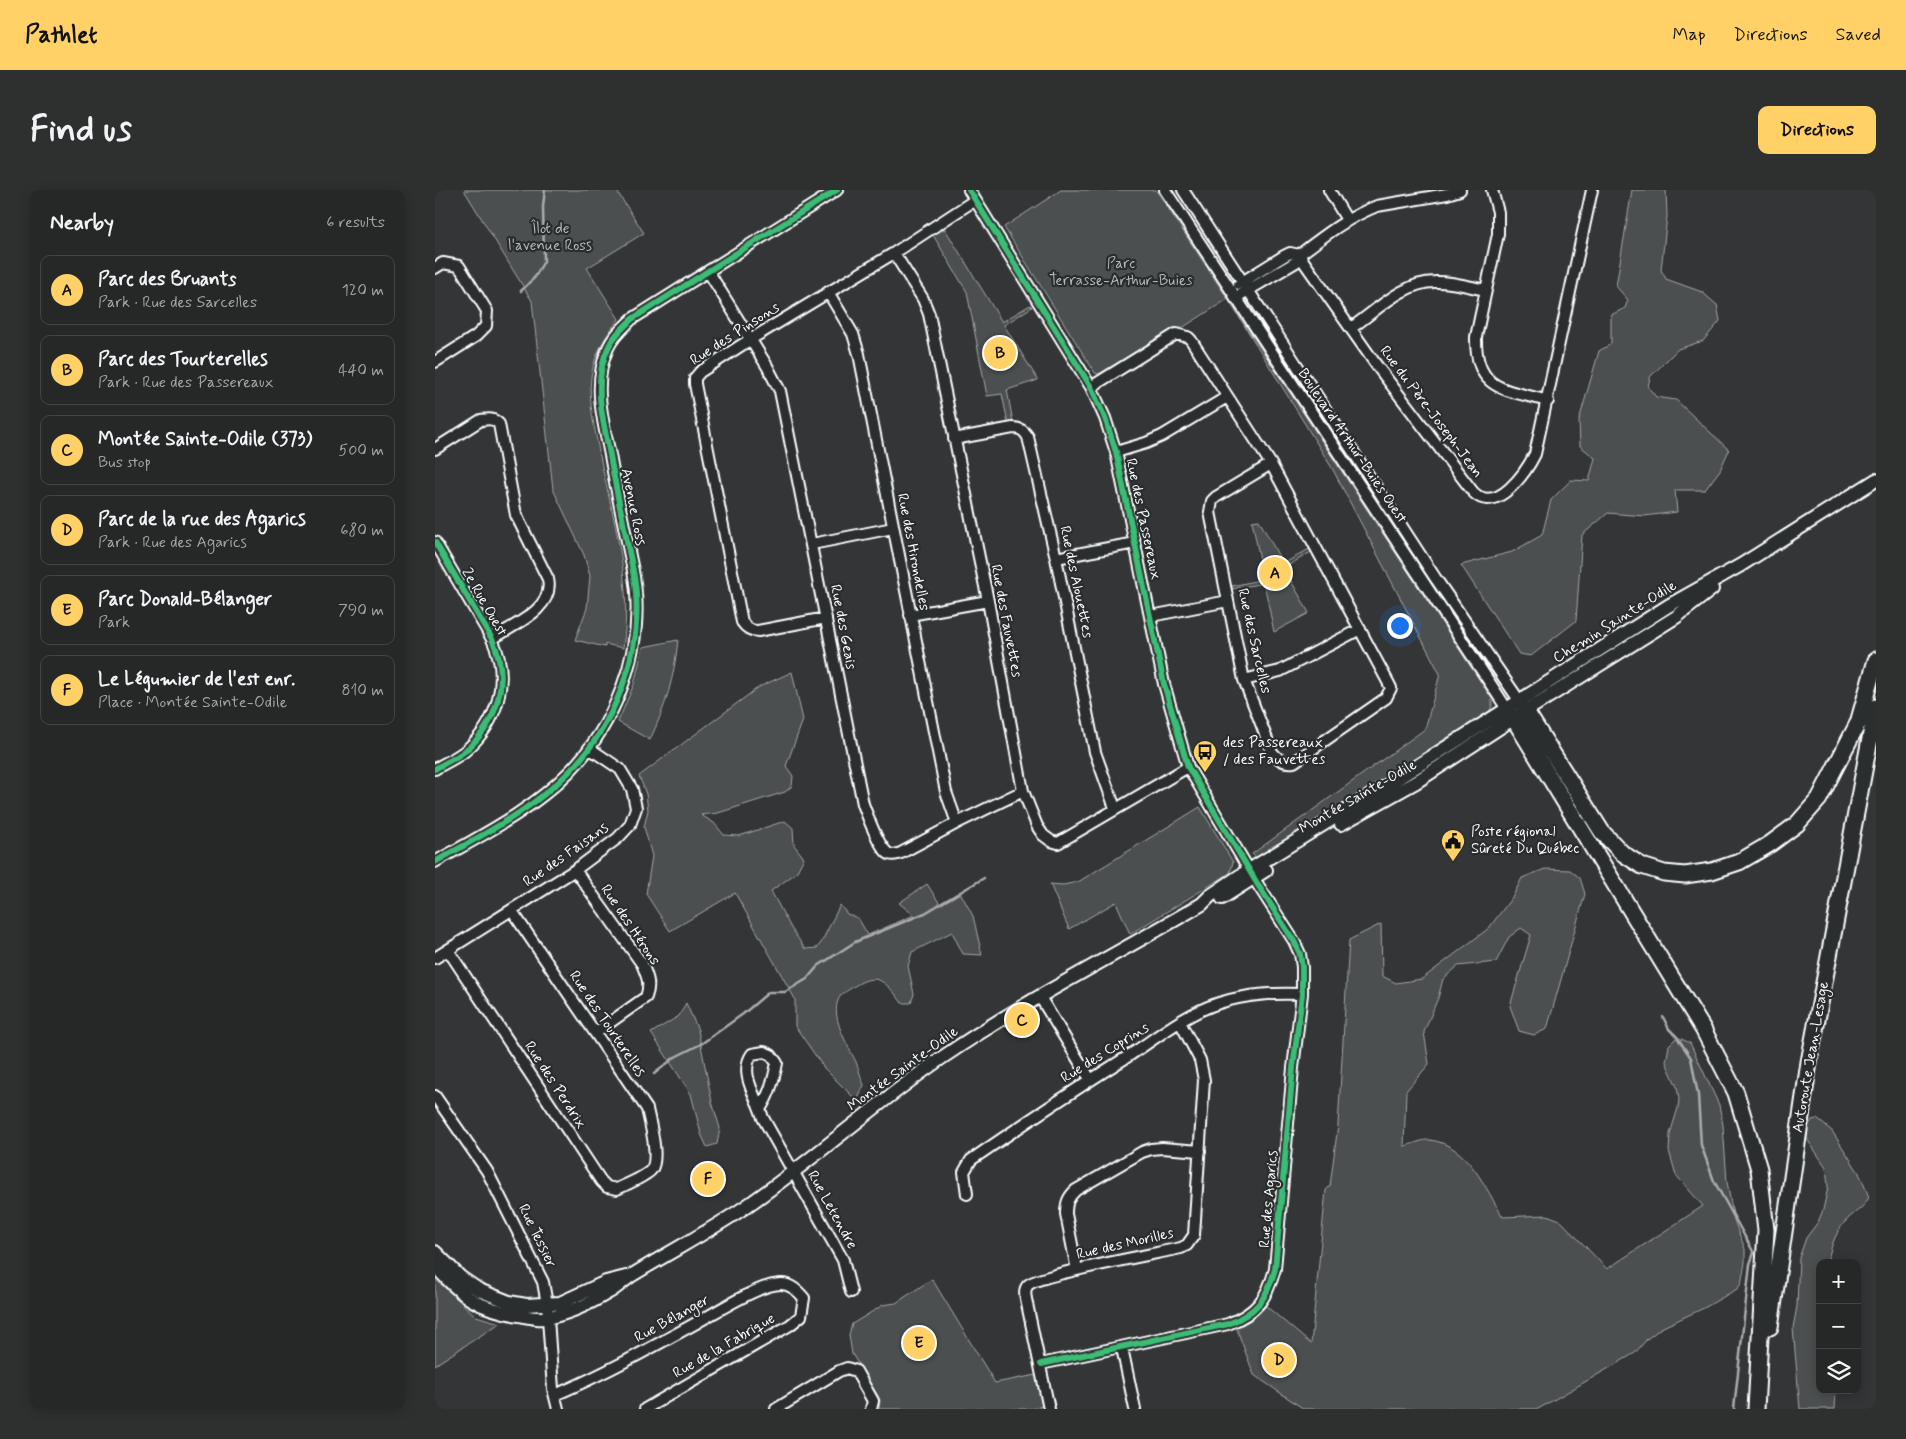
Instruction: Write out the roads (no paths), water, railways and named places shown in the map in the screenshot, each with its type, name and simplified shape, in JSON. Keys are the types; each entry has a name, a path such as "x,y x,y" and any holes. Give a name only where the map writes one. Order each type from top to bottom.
{"highway":[{"path":"1517,710 1602,832 1622,853 1642,866 1664,873 1685,875 1739,862 1770,844 1797,824 1819,799 1858,723 1876,660"},
{"name":"Autoroute Jean-Lesage","path":"1757,1409 1809,1062 1876,707"},
{"path":"1517,710 1703,1030 1736,1093 1759,1169 1766,1230 1757,1409"}],"main road":[{"name":"Chemin Sainte-Odile","path":"1517,710 1676,617 1741,565 1876,480"},
{"name":"Montée Sainte-Odile","path":"548,1318 582,1307 610,1292 633,1275 710,1231 794,1172 943,1057 1040,997 1202,904 1215,901 1251,874 1416,782 1517,710"},
{"name":"Montée Sainte-Odile","path":"435,1252 460,1276 491,1296 526,1304 560,1303 606,1282 633,1275"},
{"path":"435,1266 455,1288 480,1306 533,1318 548,1318"}],"street":[{"name":"Avenue Ross","path":"435,862 527,808 547,793 570,771 589,748 605,725 621,691 635,631 636,593 599,392 603,361 613,339 632,319 837,190"},
{"name":"Rue des Passereaux","path":"969,190 1091,387 1105,418 1116,452 1164,684 1188,767 1251,874"},
{"name":"Boulevard Arthur-Buies Ouest","path":"1165,190 1517,710"},
{"name":"Boulevard Arthur-Buies Ouest","path":"1183,190 1436,579 1517,710"},
{"path":"1329,190 1347,220"},
{"path":"1233,293 1296,262 1299,255 1347,220 1377,206 1460,190"},
{"path":"1492,190 1498,212 1499,228 1476,337 1475,352 1478,365 1484,375 1500,388 1547,401"},
{"name":"Rue du Père-Joseph-Jean","path":"1299,255 1473,492 1483,500 1491,500 1522,476 1535,454 1592,190"},
{"name":"Rue des Pinsons","path":"826,618 759,631 745,628 741,622 695,378 700,372 751,339 893,253 975,200"},
{"name":"Rue des Fauvettes","path":"893,253 923,299 929,314 988,602 1023,791 1037,826 1043,836 1058,843 1188,767"},
{"path":"435,268 443,263 459,266 487,310 486,326 476,336 435,362"},
{"name":"Rue des Geais","path":"708,271 751,339 780,391 863,804 867,818 884,848 893,855 901,853 1023,791"},
{"path":"1351,328 1409,287 1421,283 1437,281 1486,290"},
{"name":"Rue des Hirondelles","path":"828,292 853,334 859,354 946,792 957,823"},
{"name":"Rue des Sarcelles","path":"1091,387 1176,334 1188,337 1271,464 1391,688 1387,698 1294,762 1285,762 1272,752 1244,680 1211,506 1212,501 1217,497 1271,464"},
{"path":"1116,452 1163,436 1227,397"},
{"path":"435,449 481,420 489,418 499,424 516,515 547,579 549,587 547,596 540,608 492,639"},
{"name":"Rue des Alouettes","path":"954,439 1013,428 1018,428 1025,432 1028,437 1056,558 1095,752 1115,808"},
{"path":"812,544 893,528"},
{"name":"2e Rue Ouest","path":"435,542 498,650 501,669 498,701 482,734 464,752 435,769"},
{"path":"1056,558 1135,543"},
{"path":"435,565 445,558"},
{"path":"1151,616 1228,601"},
{"path":"911,615 988,602"},
{"path":"1244,680 1280,671 1360,629"},
{"name":"Rue des Faisans","path":"435,958 575,870 618,838 630,825 636,808 632,789 620,769 589,748"},
{"name":"Rue des Hérons","path":"575,870 642,964 649,980 646,996 595,1033"},
{"name":"Rue des Agarics","path":"1041,1364 1228,1324 1253,1311 1266,1294 1275,1269 1293,1068 1302,994 1302,967 1300,954 1294,941 1251,874"},
{"name":"Rue des Tourterelles","path":"512,910 647,1109 652,1129 655,1162"},
{"name":"Rue des Perdrix","path":"448,950 601,1181 607,1187 617,1189 650,1171 655,1162"},
{"name":"Rue des Coprins","path":"967,1194 964,1172 971,1160 1090,1079 1203,1008 1232,999 1271,993 1302,994"},
{"path":"1040,997 1090,1079"},
{"name":"Rue des Morilles","path":"1049,1409 1041,1364 1025,1299 1025,1289 1034,1281 1181,1248 1187,1245 1194,1235 1196,1229 1204,1080 1203,1069 1197,1053 1180,1022"},
{"name":"Rue Letendre","path":"760,1109 765,1102 777,1063 771,1055 764,1052 752,1054 748,1059 746,1070 752,1090 760,1109 843,1260 851,1292"},
{"name":"Rue Tessier","path":"435,1096 487,1171 543,1282 558,1409"},
{"path":"1077,1270 1065,1214 1069,1196 1142,1152 1162,1148 1200,1151"},
{"name":"Rue Bélanger","path":"555,1396 592,1380 734,1302 762,1289 781,1284 797,1290 804,1298"},
{"name":"Rue de la Fabrique","path":"645,1409 790,1325 801,1316 804,1298"},
{"path":"1122,1348 1135,1409"},
{"path":"776,1409 847,1368 855,1372 873,1401 871,1409"}],"waterway":[{"path":"521,291 535,277 544,261 543,206 545,190"},
{"path":"654,1074 675,1057 701,1044 743,1014 769,992 785,992 807,979 818,966 855,942 925,913 984,878"},
{"path":"1663,1017 1669,1029 1677,1037 1691,1058 1698,1095 1701,1145 1714,1181 1754,1253 1750,1264 1734,1409"}],"place":[{"name":"Parc des Tourterelles","path":"1000,353"},
{"name":"Parc des Bruants","path":"1275,573"},
{"name":"des Passereaux / des Fauvettes","path":"1205,773"},
{"name":"Poste régional Sûreté Du Québec","path":"1453,862"},
{"name":"Montée Sainte-Odile (373)","path":"1022,1020"},
{"name":"Le Légumier de l'est enr.","path":"708,1179"},
{"name":"Parc Donald-Bélanger","path":"919,1343"},
{"name":"Parc de la rue des Agarics","path":"1279,1360"}],"park label":[{"name":"Îlot de l'avenue Ross","path":"550,238"},
{"name":"Parc Terrasse-Arthur-Buies","path":"1121,272"}]}
